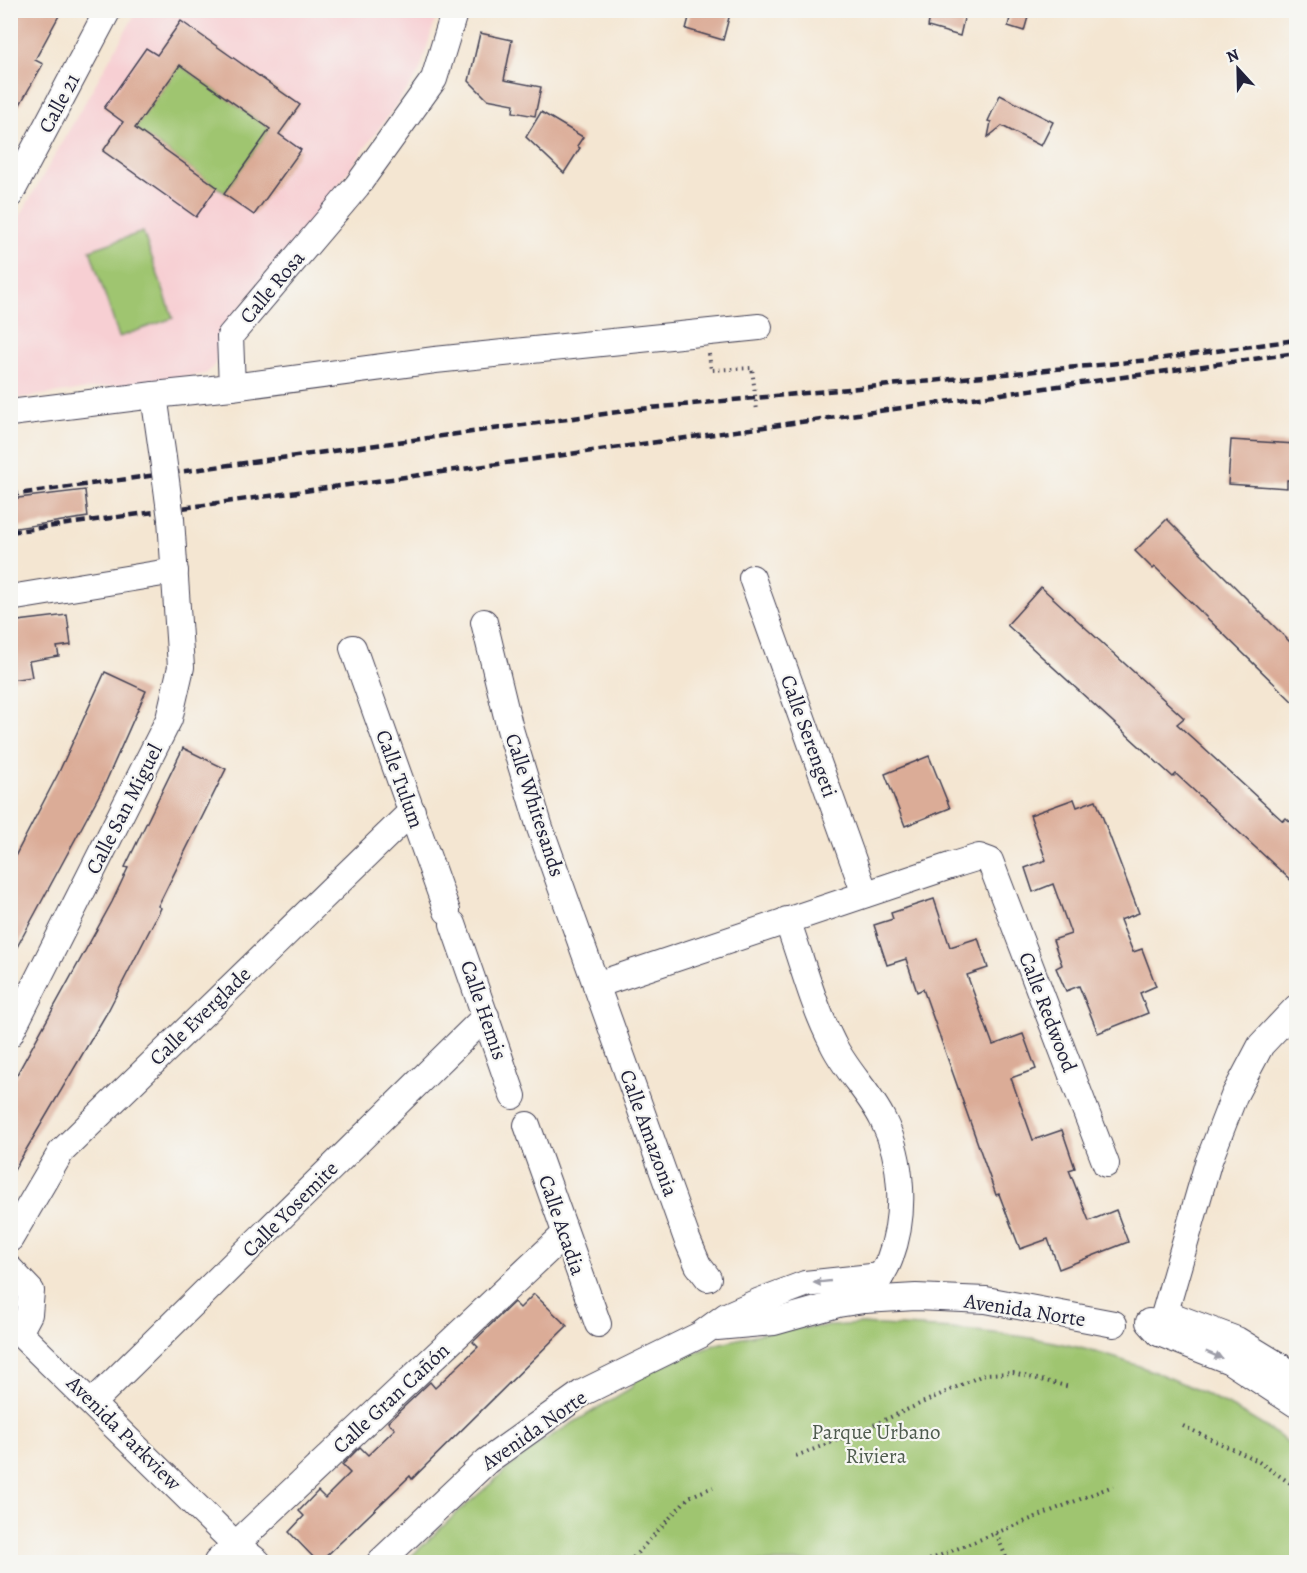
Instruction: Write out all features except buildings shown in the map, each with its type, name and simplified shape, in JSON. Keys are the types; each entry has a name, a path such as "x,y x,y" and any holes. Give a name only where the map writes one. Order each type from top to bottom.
{"street":[{"name":"Calle 21","path":"10,195 108,10"},
{"name":"Calle Rosa","path":"232,387 230,336 357,186 435,79 455,10"},
{"path":"10,413 435,360 759,327"},
{"path":"10,598 175,571 171,519 154,395"},
{"name":"Calle San Miguel","path":"10,1034 169,719 182,667 175,571"},
{"name":"Calle Serengeti","path":"752,578 865,894"},
{"name":"Calle Whitesands","path":"484,622 521,765 596,985"},
{"name":"Calle Tulum","path":"353,648 450,918"},
{"name":"Calle Everglade","path":"10,1239 61,1152 412,811"},
{"name":"Calle Redwood","path":"865,894 979,857 990,861 1106,1164"},
{"path":"596,985 865,894"},
{"name":"Calle Hemis","path":"450,918 513,1096"},
{"path":"787,920 829,1036 839,1057 883,1120 894,1151 900,1189 899,1222 890,1258 881,1276 864,1300"},
{"name":"Calle Amazonia","path":"596,985 687,1239 698,1265 708,1278"},
{"path":"1157,1323 1208,1163 1234,1096 1261,1045 1296,1008"},
{"name":"Calle Yosemite","path":"93,1402 486,1016"},
{"name":"Calle Acadia","path":"527,1125 598,1324"},
{"name":"Calle Gran Cañón","path":"217,1563 241,1553 566,1234"},
{"path":"10,1269 31,1291 29,1314 15,1327"},
{"name":"Avenida Norte","path":"380,1563 496,1454 582,1394 700,1335 726,1316 806,1284 881,1276"},
{"name":"Avenida Norte","path":"711,1327 774,1322 838,1304 864,1300 916,1297 986,1300 1114,1324"},
{"path":"1157,1323 1237,1340 1296,1376"},
{"path":"1157,1323 1230,1361 1296,1404"},
{"name":"Avenida Parkview","path":"15,1327 93,1402 241,1553 258,1563"}],"path":[{"path":"706,333 711,370 752,368 757,411"},
{"path":"796,1456 856,1433 985,1374 1013,1373 1070,1387"},
{"path":"1183,1426 1256,1460 1296,1487"},
{"path":"924,1563 1113,1486"},
{"path":"629,1563 689,1497 713,1487"},
{"path":"996,1533 1008,1563"}],"shaded area":[{"path":"137,11 438,11 419,73 332,194 223,329 215,365 206,374 11,399 11,232"}],"green space":[{"path":"180,65 270,129 225,193 135,128"},
{"path":"143,232 173,318 119,337 90,250"},
{"name":"Parque Urbano Riviera","path":"860,1324 993,1333 1070,1346 1139,1366 1173,1379 1238,1411 1296,1448 1296,1562 405,1562 533,1447 631,1388 638,1375 717,1344 775,1330"}],"railway":[{"path":"10,495 640,409 1150,360 1296,340"},
{"path":"10,532 1296,353"}]}
